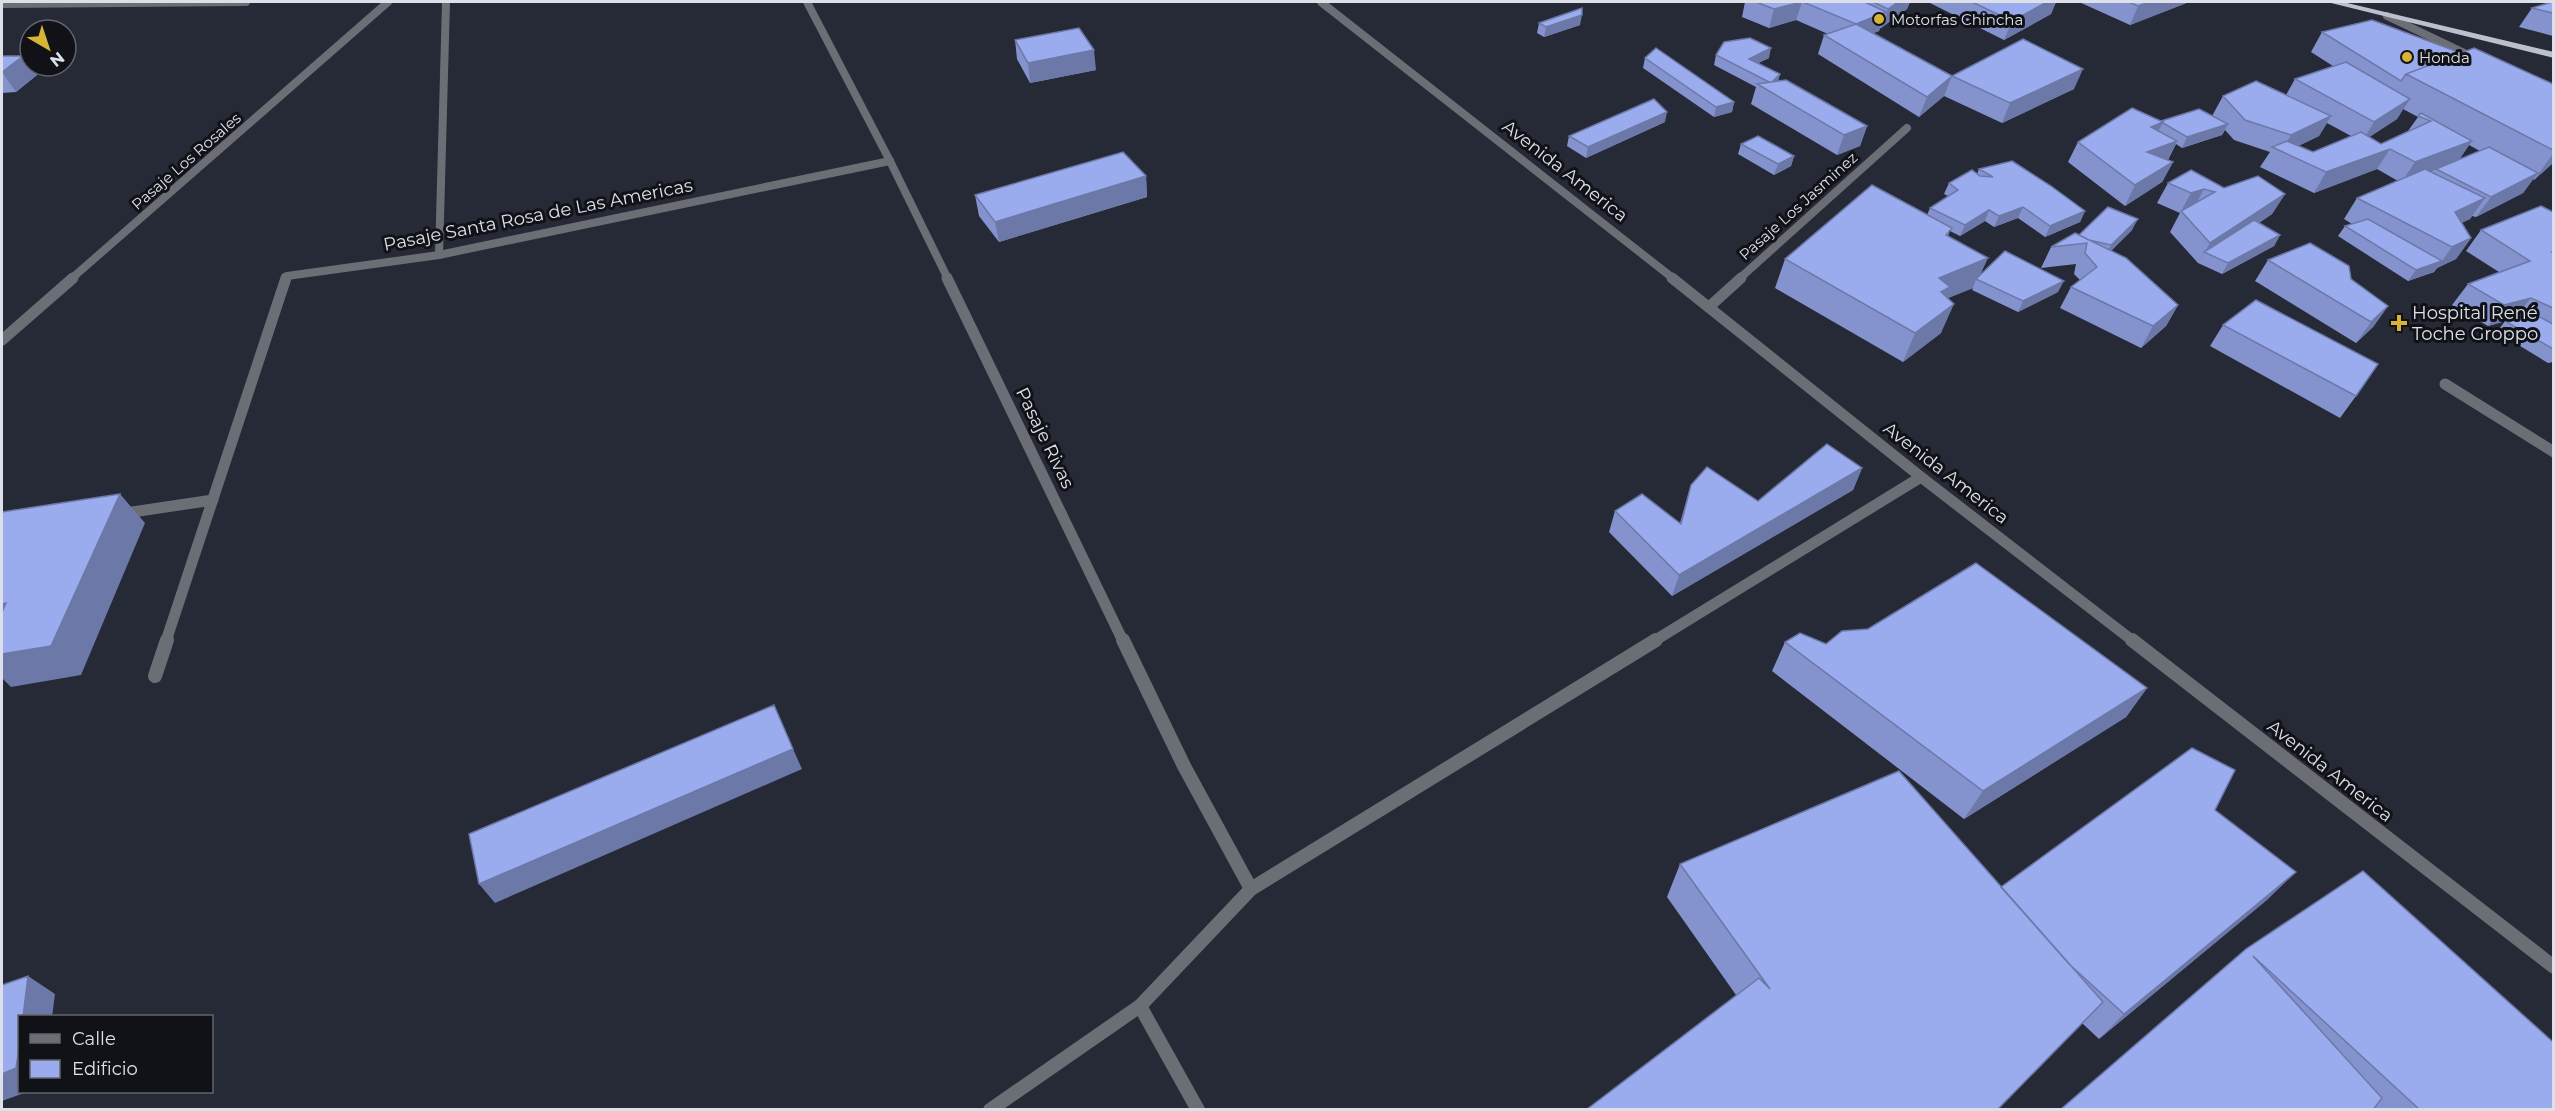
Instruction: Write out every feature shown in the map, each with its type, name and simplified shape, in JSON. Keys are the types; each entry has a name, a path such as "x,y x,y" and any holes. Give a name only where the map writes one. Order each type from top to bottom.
{"highway":[{"path":"2332,2 2553,55"}],"street":[{"path":"2,4 246,2"},
{"name":"Pasaje Los Rosales","path":"2,340 388,2"},
{"path":"439,255 446,2"},
{"name":"Pasaje Rivas","path":"807,2 890,161 1184,766 1251,889"},
{"name":"Avenida America","path":"1321,2 1710,307 1921,477 2553,967"},
{"path":"2387,16 2481,61"},
{"name":"Pasaje Los Jasminez","path":"1710,307 1907,128"},
{"name":"Pasaje Santa Rosa de Las Americas","path":"155,676 287,276 439,255 890,161"},
{"path":"2445,384 2553,452"},
{"path":"990,1110 1140,1006 1251,889 1921,477"},
{"path":"107,516 213,500"},
{"path":"1140,1006 1198,1110"}],"building":[{"path":"1756,2 1801,2 1774,9"},
{"path":"1803,2 1865,2 1886,12 1856,24"},
{"path":"1873,2 1898,2 1888,9"},
{"path":"1972,2 2047,2 2012,21"},
{"path":"2129,2 2149,2 2138,6"},
{"path":"2552,2 2553,13 2532,8"},
{"path":"1582,8 1582,15 1546,27 1539,23"},
{"path":"2372,20 2461,53 2406,74 2401,81 2322,32"},
{"path":"1856,24 1952,76 1927,97 1824,35"},
{"path":"1079,28 1094,50 1028,63 1015,40"},
{"path":"1750,38 1771,48 1749,59 1780,74 1772,82 1716,55 1724,42"},
{"path":"2023,39 2083,69 2010,103 1952,76"},
{"path":"1656,48 1734,102 1716,107 1645,58"},
{"path":"2474,48 2553,84 2553,150 2406,74"},
{"path":"2,56 18,56 18,60 2,72"},
{"path":"2346,62 2410,99 2374,122 2295,79"},
{"path":"1786,80 1867,126 1844,135 1757,84"},
{"path":"2256,81 2331,116 2291,135 2245,120 2223,96"},
{"path":"1654,99 1667,112 1588,147 1569,136"},
{"path":"2132,108 2163,122 2151,127 2177,141 2147,152 2173,162 2135,185 2078,142"},
{"path":"2199,109 2228,124 2187,137 2161,121"},
{"path":"2421,113 2472,141 2415,162 2390,149 2326,172 2272,147 2287,141 2313,152 2361,132 2381,144 2431,121 2418,116"},
{"path":"1758,136 1794,156 1778,164 1741,144"},
{"path":"2489,147 2538,173 2491,197 2436,169"},
{"path":"1123,152 1146,176 995,222 975,195"},
{"path":"2012,161 2085,211 2050,226 2023,207 1999,216 1989,210 1965,225 1930,208 1958,190 1949,183 1972,170 1980,176 1993,177 1979,169"},
{"path":"2425,169 2485,198 2455,212 2471,238 2452,247 2357,198"},
{"path":"2191,170 2224,188 2258,176 2285,194 2210,243 2181,211 2215,192 2204,189 2191,193 2168,183"},
{"path":"1872,185 1952,228 1946,235 1988,258 1939,278 1950,287 1941,292 1954,304 1915,333 1785,259"},
{"path":"2541,206 2553,212 2553,308 2531,298 2504,305 2468,284 2530,261 2481,230"},
{"path":"2108,207 2138,219 2111,245 2079,235"},
{"path":"2368,219 2442,261 2416,270 2345,226"},
{"path":"2254,220 2280,235 2228,263 2204,252"},
{"path":"2075,233 2126,258 2178,305 2153,326 2071,287 2097,267 2085,253 2087,243 2051,247"},
{"path":"2310,243 2349,266 2351,279 2388,306 2371,322 2268,260"},
{"path":"2005,251 2064,281 2023,301 1976,279"},
{"path":"2256,300 2378,364 2356,396 2223,325"},
{"path":"2523,308 2553,324 2553,349 2505,321"},
{"path":"1827,444 1862,468 1679,575 1615,511 1642,494 1681,524 1691,485 1707,467 1758,501"},
{"path":"120,494 51,646 2,654 2,612 6,603 2,604 2,512"},
{"path":"1976,563 2147,688 1983,791 1785,642 1800,633 1826,644 1842,631 1868,629"},
{"path":"774,705 793,749 479,884 469,834"},
{"path":"2192,748 2235,770 2215,810 2296,872 2124,1014 2069,964 2001,887"},
{"path":"1899,771 2103,1002 1997,1110 1586,1110 1759,978 1770,989 1680,864"},
{"path":"2363,871 2553,1042 2553,1110 2420,1110 2253,956 2382,1098 2373,1110 2060,1110 2246,949"},
{"path":"28,976 23,1015 18,1015 16,1068 2,1074 2,985"}],"place":[{"name":"Motorfas Chincha","path":"1879,19"},
{"name":"Honda","path":"2407,57"},
{"name":"Hospital René Toche Groppo","path":"2399,323"}]}
